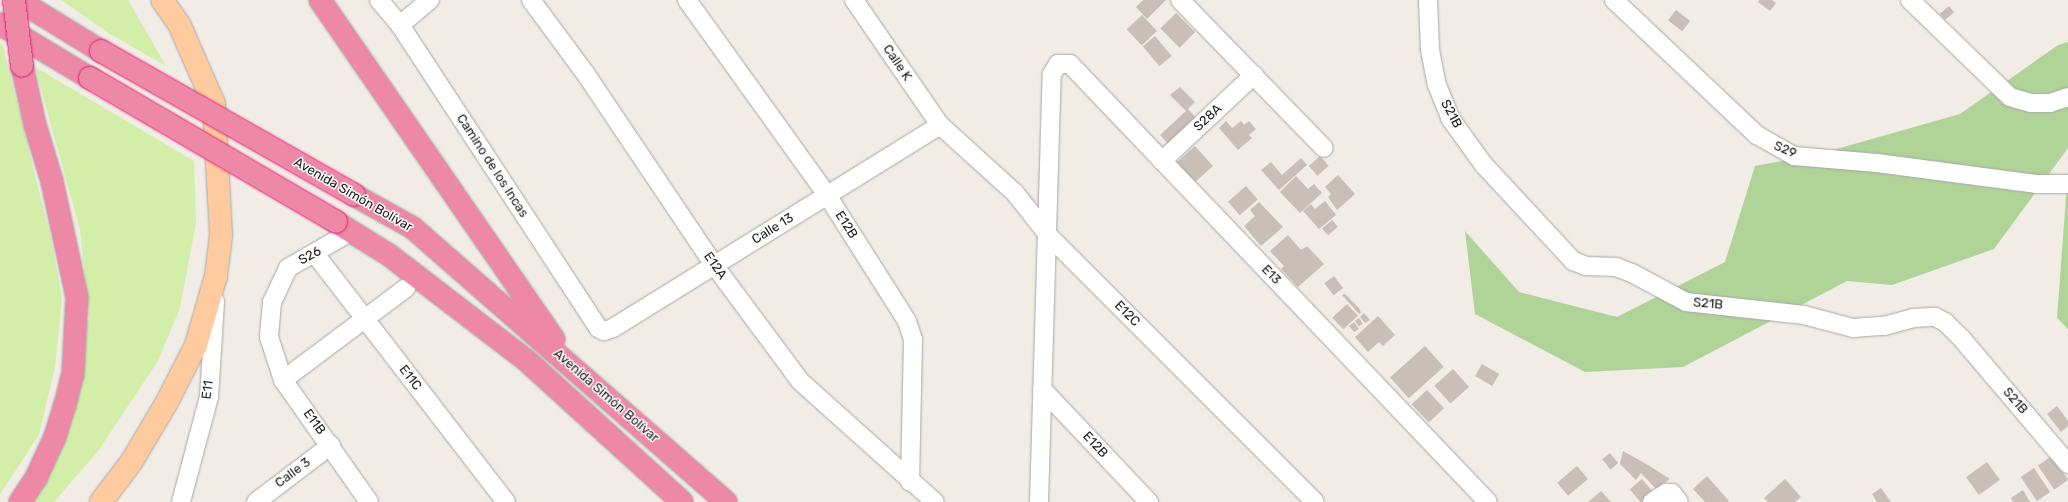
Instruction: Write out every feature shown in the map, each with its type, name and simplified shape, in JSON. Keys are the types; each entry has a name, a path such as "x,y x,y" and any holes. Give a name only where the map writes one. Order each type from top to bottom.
{"highway":[{"path":"14,0 22,66 35,125 52,181 77,297 73,374 65,405 55,437 36,478 20,502"},
{"name":"Avenida Simón Bolívar","path":"18,0 101,51 413,228 726,502"},
{"path":"320,0 572,366"},
{"name":"Avenida Simón Bolívar","path":"0,24 389,255 526,360 682,502"}],"main road":[{"path":"101,502 132,461 170,396 196,345 216,276 221,235 214,104 179,24 162,0"}],"street":[{"name":"Camino de los Incas","path":"379,0 400,25 598,328 604,331"},
{"path":"400,25 430,0"},
{"name":"E12A","path":"531,0 585,73 714,266 800,381 910,482 934,502"},
{"name":"E12B","path":"687,0 827,196 907,321 913,340 910,482"},
{"name":"Calle K","path":"854,0 940,125"},
{"path":"1180,0 1324,148"},
{"name":"S21B","path":"1428,0 1430,50 1437,85 1450,118 1483,164 1573,261 1586,266 1616,268 1632,273 1686,302 1804,315 1853,328 1884,326 1913,318 1935,316 1945,322 1962,339 2068,464"},
{"name":"S29","path":"1614,0 1757,135 1794,156 1877,163 2036,184 2068,184"},
{"path":"1910,0 2010,97 2037,103 2050,103 2068,97"},
{"name":"E13","path":"1049,236 1052,74 1058,64 1070,64 1488,502"},
{"name":"S28A","path":"1162,161 1254,75"},
{"name":"Calle 13","path":"604,331 613,328 940,125"},
{"name":"E12C","path":"940,125 1015,193 1049,236 1315,502"},
{"name":"S26","path":"269,337 272,302 288,268 315,254 344,227"},
{"path":"1039,502 1042,389 1049,236"},
{"name":"E11C","path":"315,254 506,502"},
{"name":"E11","path":"181,502 209,397 216,276"},
{"path":"283,380 406,288"},
{"name":"E11B","path":"269,337 283,380 331,445 369,502"},
{"name":"E12B","path":"1042,389 1149,502"},
{"name":"Calle 3","path":"256,502 331,445"}],"green space":[{"path":"61,0 128,0 166,66 110,34"},
{"path":"2068,42 2068,148 1994,249 1892,285 1847,281 1683,367 1585,372 1475,314 1465,231 1519,292 1617,317 1725,262 1755,166 1819,154 1960,114 2058,45"},
{"path":"0,44 3,46 52,243 62,298 55,367 39,435 0,494"},
{"path":"35,67 194,161 196,223 180,308 158,361 98,451 54,502 29,502 47,480 76,409 89,316 80,230"},
{"path":"2068,171 2068,329 2057,318"}],"building":[{"path":"1143,0 1166,0 1147,19 1136,7"},
{"path":"1759,0 1772,0 1776,3 1770,11 1758,2"},
{"path":"1949,6 1954,12 1945,20 1940,14"},
{"path":"1676,10 1690,21 1682,31 1668,20"},
{"path":"1176,13 1195,32 1180,48 1160,29"},
{"path":"1142,15 1157,31 1142,45 1127,29"},
{"path":"1155,36 1172,56 1159,66 1143,46"},
{"path":"1180,87 1195,102 1188,109 1197,119 1169,145 1160,135 1186,111 1170,95"},
{"path":"1226,121 1232,128 1241,121 1244,125 1249,121 1256,129 1249,135 1252,138 1238,150 1219,128"},
{"path":"1195,146 1213,166 1194,183 1176,163"},
{"path":"1320,156 1329,166 1318,176 1309,166"},
{"path":"1301,158 1307,165 1279,190 1261,170 1271,162 1282,175"},
{"path":"1338,175 1355,194 1337,210 1328,197 1331,194 1325,187"},
{"path":"1296,176 1308,189 1314,184 1322,193 1300,213 1280,192"},
{"path":"1246,186 1258,200 1240,215 1228,202"},
{"path":"1325,201 1336,215 1319,229 1303,211 1311,204 1315,209"},
{"path":"1259,202 1283,227 1261,246 1244,226 1255,216 1250,210"},
{"path":"1332,220 1338,227 1328,235 1322,229"},
{"path":"1288,235 1301,250 1307,246 1324,264 1298,287 1281,269 1284,266 1270,251"},
{"path":"1334,276 1343,288 1333,295 1324,283"},
{"path":"1345,294 1359,308 1361,313 1359,314 1342,295"},
{"path":"1347,304 1358,316 1343,329 1332,318"},
{"path":"1364,313 1370,320 1365,323 1360,317"},
{"path":"1378,316 1395,335 1383,346 1379,342 1368,352 1355,337"},
{"path":"1359,318 1363,324 1359,327 1355,321"},
{"path":"1354,322 1359,329 1354,332 1349,326"},
{"path":"1425,346 1444,367 1409,398 1390,377"},
{"path":"1482,364 1499,374 1492,386 1475,376"},
{"path":"1453,369 1469,387 1450,404 1434,386"},
{"path":"1427,390 1444,408 1429,423 1412,404"},
{"path":"2057,406 2068,421 2068,426 2061,432 2047,414"},
{"path":"1623,451 1670,479 1656,489 1641,473 1636,480 1620,464"},
{"path":"1610,453 1618,463 1610,469 1602,459"},
{"path":"2052,456 2068,480 2054,490 2038,466"},
{"path":"1987,462 2000,480 1979,495 1966,477"},
{"path":"1577,466 1588,479 1568,496 1557,483"},
{"path":"2034,468 2050,492 2037,501 2021,477"},
{"path":"1707,476 1729,501 1728,502 1705,502 1693,489"},
{"path":"1642,479 1653,492 1640,502 1630,489"},
{"path":"1785,479 1801,497 1795,502 1768,502 1764,498"},
{"path":"1881,488 1891,502 1877,502 1872,494"},
{"path":"2023,490 2030,502 2013,502 2011,498"},
{"path":"1601,491 1611,502 1588,502"}]}
